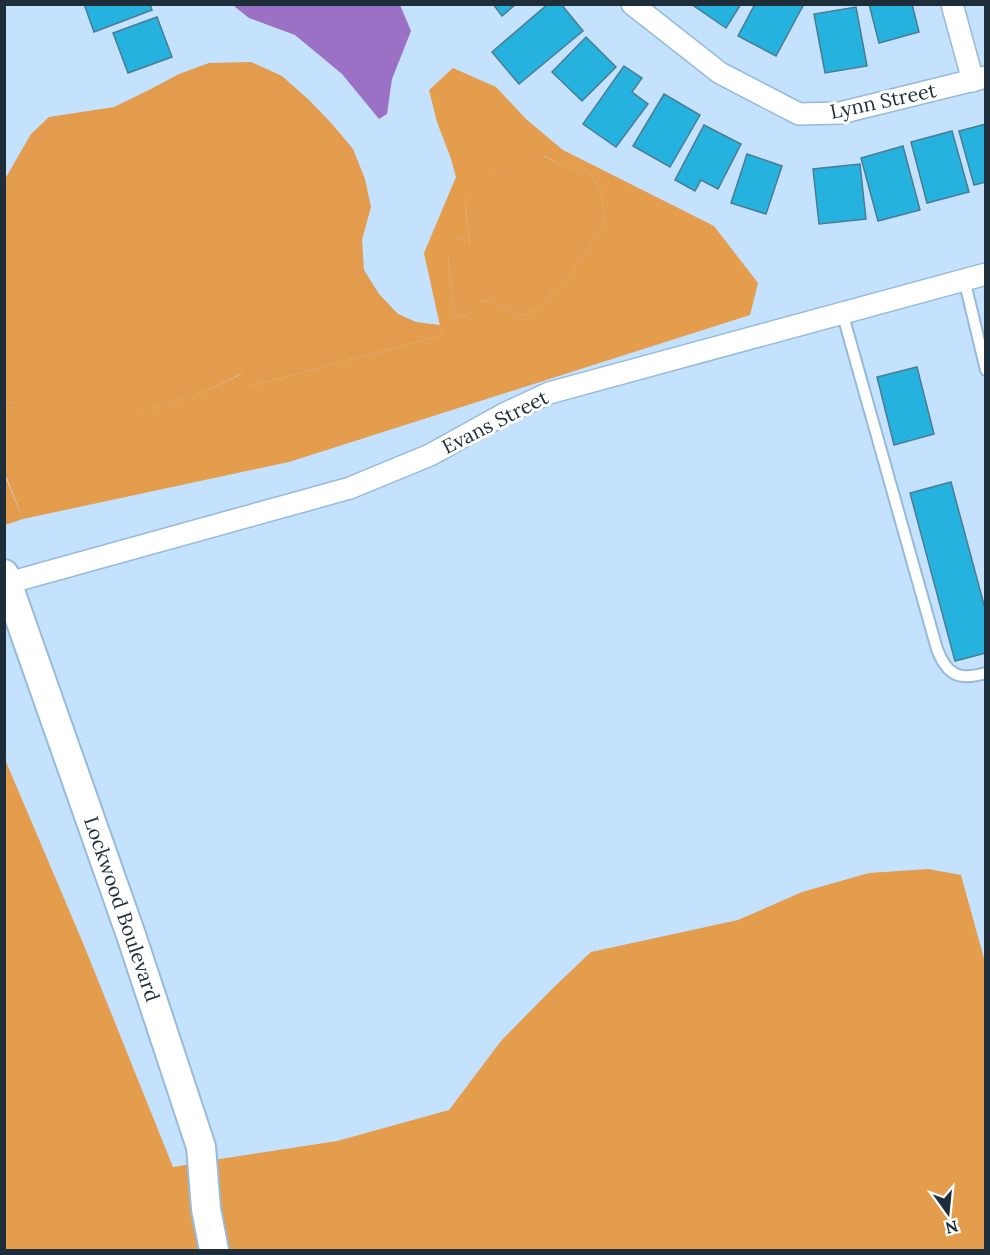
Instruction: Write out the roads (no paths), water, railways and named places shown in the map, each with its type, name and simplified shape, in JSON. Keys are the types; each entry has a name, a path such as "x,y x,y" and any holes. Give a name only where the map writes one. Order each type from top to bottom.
{"street":[{"name":"Lynn Street","path":"632,4 720,73 799,114 840,113 979,79"},
{"path":"952,4 979,79"},
{"name":"Evans Street","path":"6,578 350,488 430,455 504,414 549,393 986,273"},
{"name":"Lockwood Boulevard","path":"6,578 131,935 201,1147 206,1209 214,1251"}],"lane":[{"path":"964,279 986,370"},
{"path":"842,312 934,638 944,666 957,676 975,676 986,673"}]}
